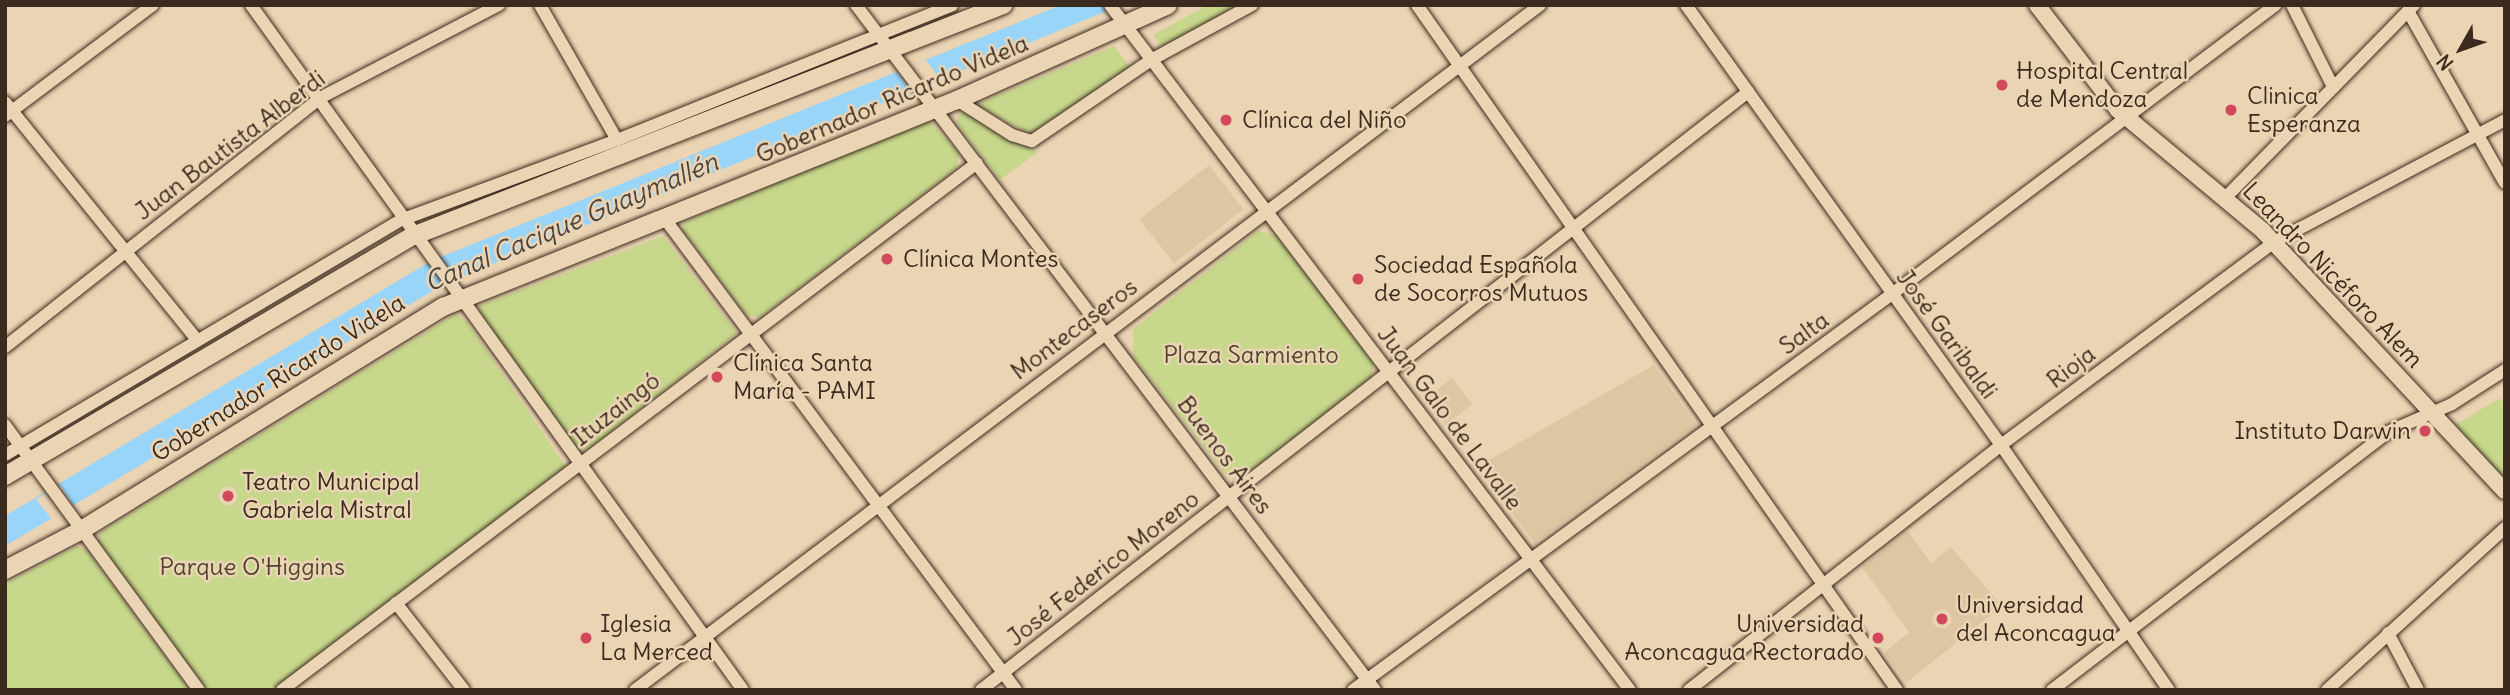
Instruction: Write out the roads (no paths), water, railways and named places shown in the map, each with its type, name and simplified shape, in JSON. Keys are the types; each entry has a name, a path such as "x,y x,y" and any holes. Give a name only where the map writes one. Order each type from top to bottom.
{"highway":[{"name":"Gobernador Ricardo Videla","path":"5,476 25,453 413,236 1003,5"},
{"name":"Gobernador Ricardo Videla","path":"5,570 80,531 458,299 665,219 957,100 1126,27 1168,5"}],"main road":[{"name":"Leandro Nicéforo Alem","path":"2037,5 2125,117 2227,196 2274,242 2505,491"}],"street":[{"path":"153,5 8,110 127,251 196,339"},
{"path":"251,5 320,98 458,299 743,690"},
{"name":"Juan Bautista Alberdi","path":"8,340 127,251 320,98 499,5"},
{"path":"540,5 617,140"},
{"name":"Buenos Aires","path":"856,5 1371,684"},
{"path":"5,455 25,453 196,339 401,219 617,140 952,5"},
{"path":"957,100 1013,135 1032,141 1152,60 1252,5"},
{"path":"1417,5 1897,690"},
{"name":"Montecaseros","path":"635,690 1540,5"},
{"name":"José Garibaldi","path":"1685,5 2001,445 2169,690"},
{"name":"Salta","path":"1353,690 1371,684 1532,560 1892,294 2275,5"},
{"path":"2292,5 2333,87"},
{"name":"Juan Galo de Lavalle","path":"1111,7 1630,690"},
{"path":"2227,196 2411,8 2505,183"},
{"name":"José Federico Moreno","path":"981,690 1748,92"},
{"name":"Rioja","path":"1689,690 2001,445 2274,242 2505,120"},
{"name":"Ituzaingó","path":"282,690 750,332 977,163"},
{"path":"665,219 1016,690"},
{"path":"2052,690 2388,432 2432,412 2505,370"},
{"path":"5,425 66,512 199,690"},
{"path":"2327,690 2505,528"},
{"path":"396,603 464,690"},
{"path":"2388,633 2418,690"}],"water":[{"name":"Canal Cacique Guaymallén","path":"1061,5 1121,5 446,283 5,546 5,516 431,261"}],"place":[{"name":"Hospital Central de Mendoza","path":"2002,85"},
{"name":"Clinica Esperanza","path":"2231,110"},
{"name":"Clínica del Niño","path":"1226,120"},
{"name":"Clínica Montes","path":"887,259"},
{"name":"Sociedad Española de Socorros Mutuos","path":"1358,279"},
{"name":"Clínica Santa María - PAMI","path":"717,377"},
{"name":"Instituto Darwin","path":"2425,431"},
{"name":"Teatro Municipal Gabriela Mistral","path":"228,496"},
{"name":"Universidad del Aconcagua","path":"1942,619"},
{"name":"Iglesia La Merced","path":"586,638"},
{"name":"Universidad Aconcagua Rectorado","path":"1878,638"}],"park label":[{"name":"Plaza Sarmiento","path":"1251,355"},
{"name":"Parque O'Higgins","path":"252,567"}]}
